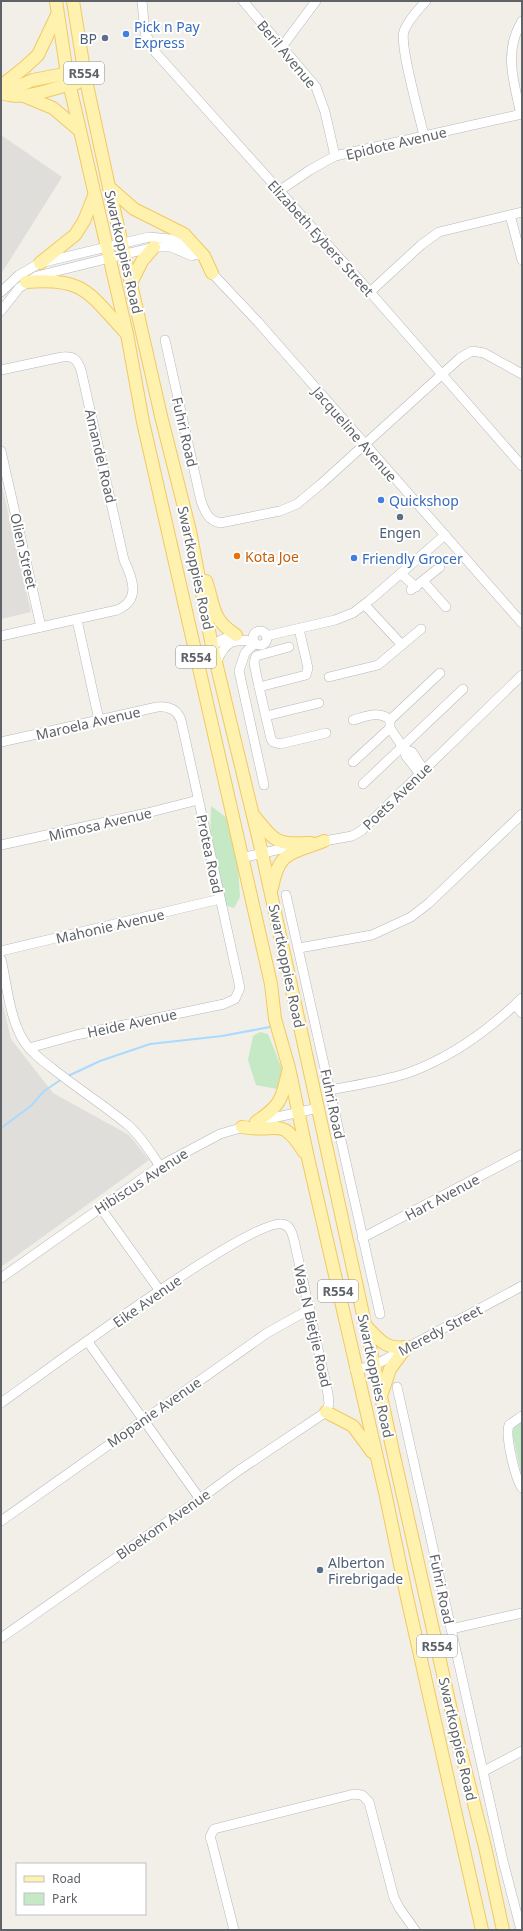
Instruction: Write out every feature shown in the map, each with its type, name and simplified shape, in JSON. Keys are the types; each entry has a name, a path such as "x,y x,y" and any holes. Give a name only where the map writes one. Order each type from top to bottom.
{"main road":[{"name":"Swartkoppies Road","path":"56,1 68,79 127,334 143,422 214,731 241,858 271,984 275,1019 289,1068 482,1930"},
{"name":"Swartkoppies Road","path":"73,1 85,76 109,187 161,416 190,531 212,646 262,852 381,1397 458,1740 503,1930"},
{"path":"1,90 38,55 57,15"},
{"path":"1,90 33,80 68,79 85,76"},
{"path":"1,90 10,96 24,96 68,79"},
{"path":"24,96 53,108 80,131"},
{"path":"109,187 134,208 184,234 204,256 208,268"},
{"path":"40,263 75,235 84,221 94,196"},
{"path":"131,284 142,261 154,247"},
{"path":"26,282 53,281 66,283 82,289 94,297 127,334"},
{"path":"190,531 216,618 238,637"},
{"path":"212,646 207,667 216,719 214,731"},
{"path":"253,815 269,834 282,843 311,843"},
{"path":"271,893 275,873 282,858 324,841"},
{"path":"256,1122 274,1109 279,1102 289,1068"},
{"path":"242,1128 281,1128 287,1130 294,1136 308,1158"},
{"path":"365,1325 386,1345 395,1348 407,1348"},
{"path":"381,1397 390,1369 407,1348"},
{"path":"326,1412 346,1422 358,1431 378,1462"}],"street":[{"name":"Elizabeth Eybers Street","path":"142,1 143,23 145,33 151,47 370,292 522,466"},
{"name":"Beril Avenue","path":"243,1 281,48 313,82 320,94 335,156"},
{"path":"281,48 316,1"},
{"path":"424,136 406,60 403,35 407,24 426,1"},
{"path":"522,21 514,36 510,54 511,67 522,114"},
{"name":"Epidote Avenue","path":"279,191 310,170 335,156 522,114"},
{"path":"370,292 421,245 439,232 522,212"},
{"path":"510,215 522,260"},
{"name":"Jacqueline Avenue","path":"108,252 123,248 149,237 170,239 191,250 258,322 364,445 522,623"},
{"name":"Jacqueline Avenue","path":"123,248 170,247 178,249 208,268"},
{"path":"1,292 19,275 40,263 108,252"},
{"path":"1,311 13,294 26,282 49,272 108,252"},
{"name":"Fuhri Road","path":"165,340 201,501 207,516 212,520 220,523 228,522 290,508 304,499 364,445"},
{"path":"364,445 463,355 475,350 484,353 522,374"},
{"name":"Amandel Road","path":"1,370 70,356 77,361 82,370 124,560 126,584 132,594 131,601 124,607 77,620"},
{"name":"Olien Street","path":"1,451 41,627"},
{"path":"264,785 239,671 245,653 254,640 256,632 261,631 266,636 341,618 365,605 445,535"},
{"path":"401,574 413,589 440,567"},
{"path":"423,581 446,607"},
{"path":"365,605 402,645"},
{"path":"1,636 77,620 99,720"},
{"path":"259,687 306,675 308,668 299,628"},
{"path":"329,677 375,667 421,629"},
{"path":"212,646 231,636 254,640"},
{"path":"238,637 245,653"},
{"path":"216,661 224,647 238,637"},
{"path":"289,647 256,656 254,663 271,739 276,744 326,733"},
{"path":"353,762 440,673"},
{"name":"Poets Avenue","path":"241,858 262,852 324,841 358,833 522,675"},
{"path":"363,784 404,748 463,689"},
{"path":"266,716 319,703"},
{"name":"Maroela Avenue","path":"1,742 157,707 164,706 174,710"},
{"name":"Protea Road","path":"174,710 182,720 239,986 239,992 234,998"},
{"path":"353,720 377,714 384,715 404,748 406,756 422,772"},
{"name":"Mimosa Avenue","path":"1,845 140,815 198,800"},
{"path":"299,948 372,935 411,917 429,903 522,814"},
{"name":"Fuhri Road","path":"286,895 380,1314"},
{"name":"Mahonie Avenue","path":"1,951 179,910 220,899"},
{"path":"1,959 12,1010 23,1038 29,1048 65,1079 128,1125 138,1135 160,1166"},
{"name":"Heide Avenue","path":"29,1048 76,1035 224,1004 234,998"},
{"path":"330,1090 394,1077 420,1067 474,1040 522,998"},
{"path":"515,1005 522,1014"},
{"name":"Hibiscus Avenue","path":"1,1278 160,1166 220,1134 242,1128 256,1122 318,1108"},
{"name":"Hart Avenue","path":"362,1238 522,1154"},
{"path":"100,1207 160,1291"},
{"name":"Eike Avenue","path":"1,1403 160,1291 209,1258 257,1230 275,1224 286,1225 289,1228 294,1240"},
{"name":"Wag N Bietjie Road","path":"294,1240 328,1394 329,1404 326,1412"},
{"name":"Meredy Street","path":"356,1370 375,1365 522,1286"},
{"name":"Mopanie Avenue","path":"1,1521 267,1333 310,1309"},
{"path":"88,1342 200,1499"},
{"name":"Fuhri Road","path":"397,1387 503,1861 521,1930"},
{"name":"Bloekom Avenue","path":"1,1638 238,1471 326,1412"},
{"path":"522,1416 509,1424 507,1433 518,1480 522,1488"},
{"path":"451,1629 522,1613"},
{"path":"484,1771 522,1751"},
{"path":"234,1930 210,1837 214,1829 357,1794 366,1798 369,1802 394,1898 415,1930"}],"shaded area":[{"path":"1,135 62,177 1,274"},
{"path":"1,482 31,612 1,619"},
{"path":"1,997 11,1039 53,1093 129,1135 149,1160 1,1267"}],"green space":[{"path":"211,806 227,818 238,867 240,897 234,908 222,904 210,845"},
{"path":"260,1032 268,1034 282,1069 277,1089 256,1085 248,1060 253,1036"},
{"path":"522,1421 522,1478 512,1432 515,1426"}],"waterway":[{"path":"68,1076 100,1061 150,1044 222,1036 270,1027"},
{"path":"1,1128 31,1106 44,1091 62,1079"}],"place":[{"name":"Pick n Pay Express","path":"126,34"},
{"name":"BP","path":"105,38"},
{"name":"Quickshop","path":"381,500"},
{"name":"Engen","path":"400,517"},
{"name":"Kota Joe","path":"237,556"},
{"name":"Friendly Grocer","path":"354,558"},
{"name":"Alberton Firebrigade","path":"320,1570"}]}
